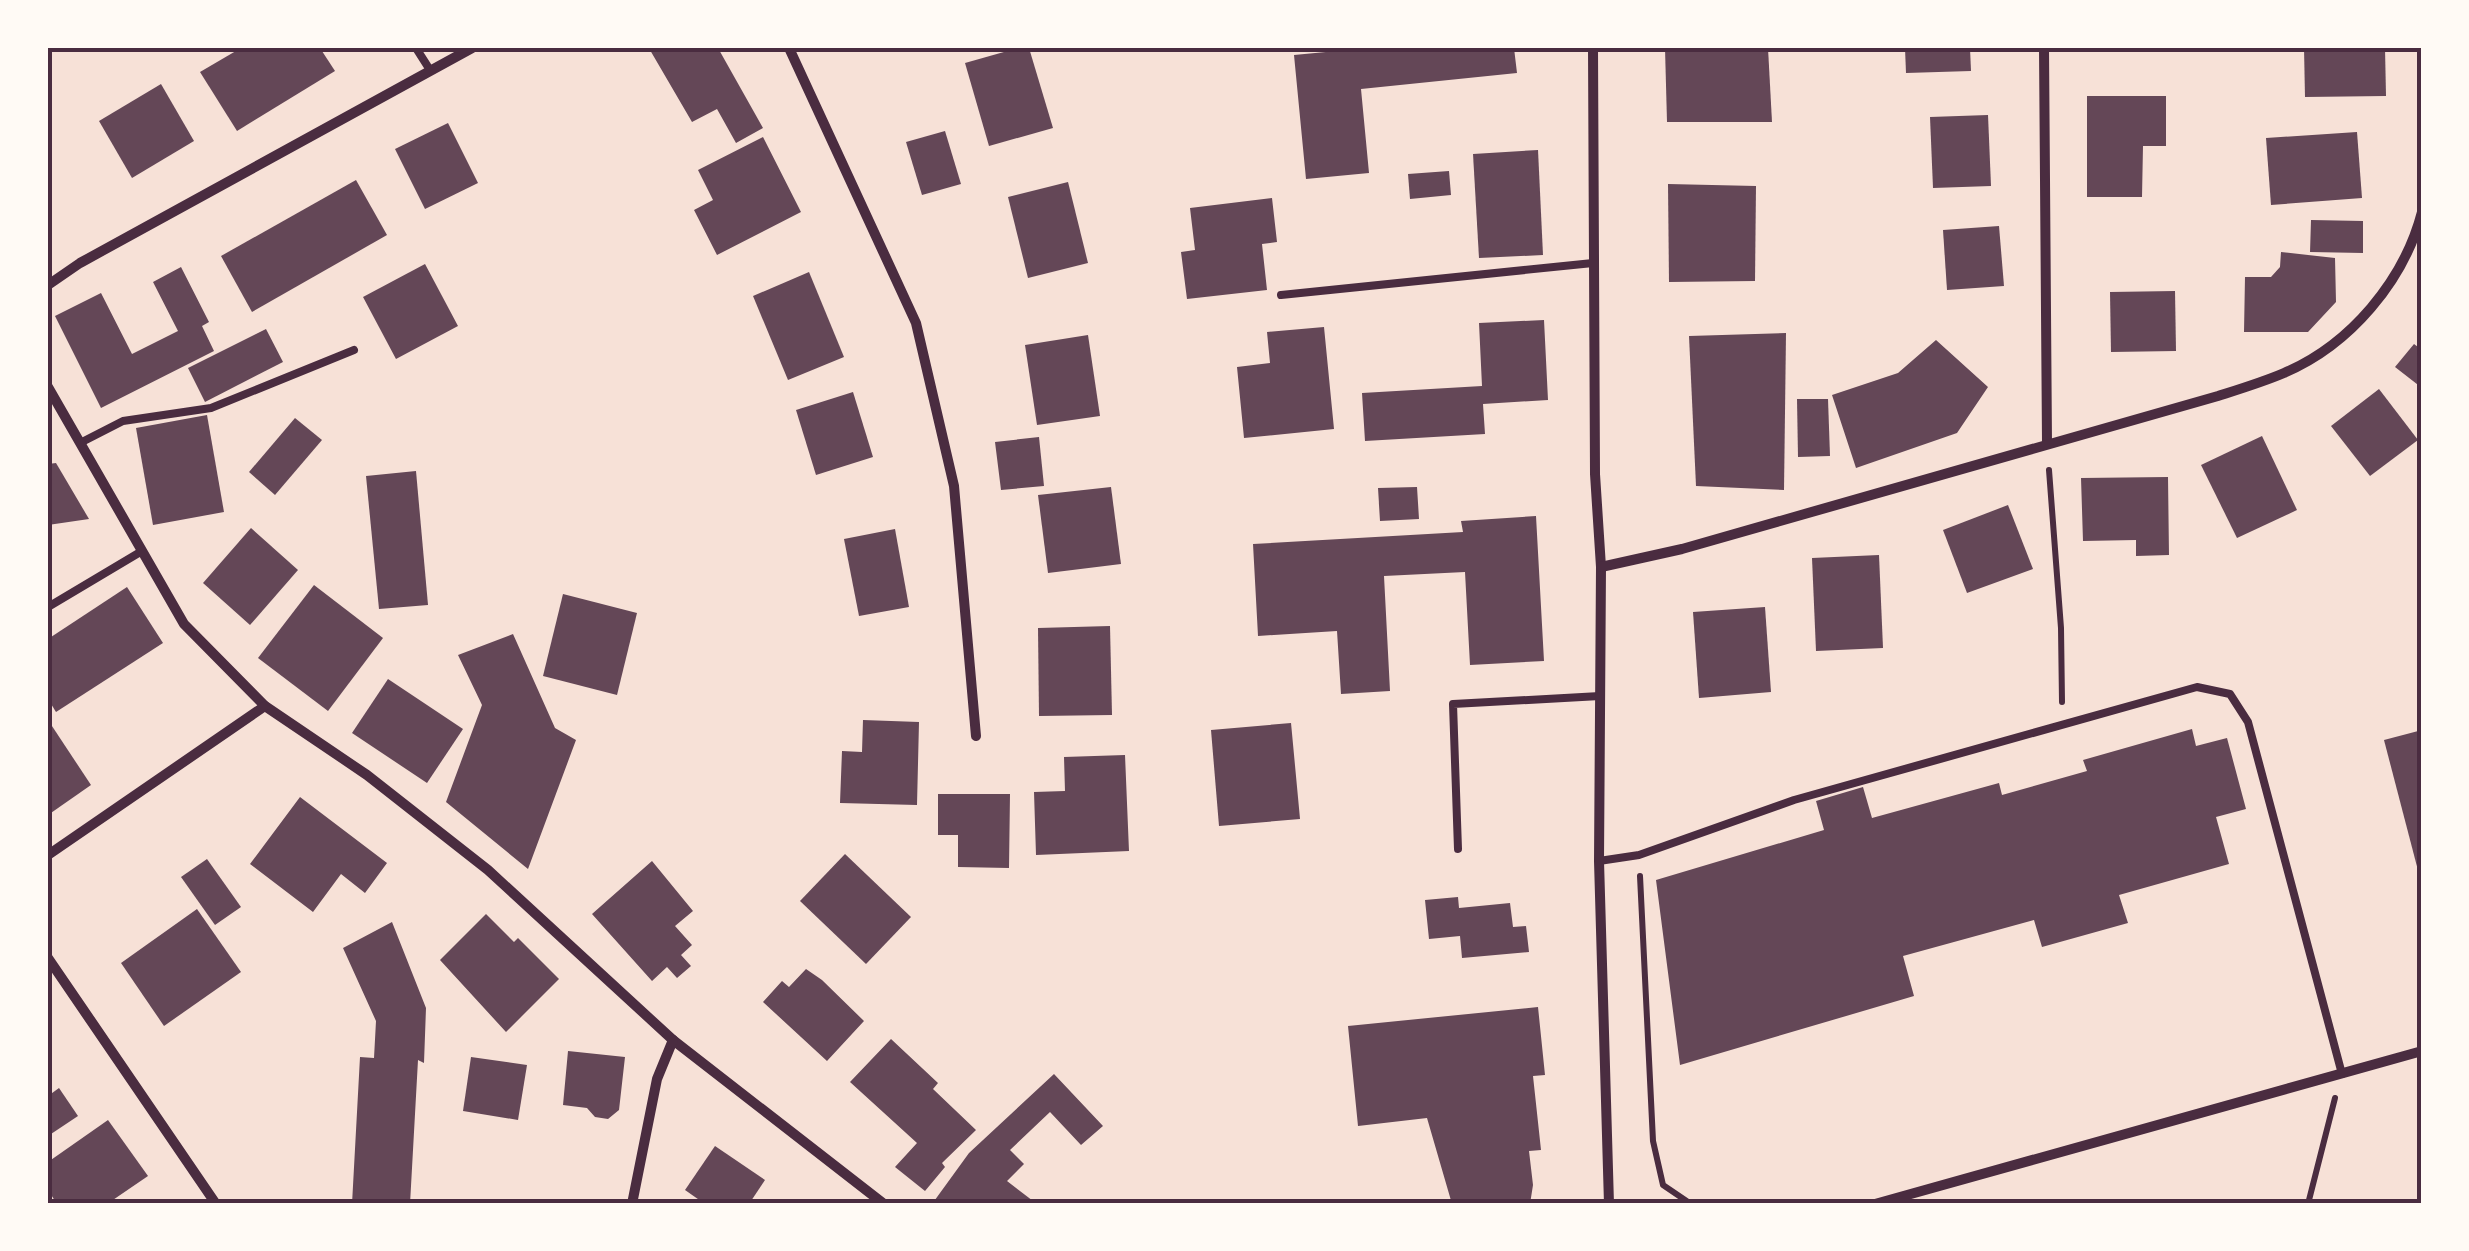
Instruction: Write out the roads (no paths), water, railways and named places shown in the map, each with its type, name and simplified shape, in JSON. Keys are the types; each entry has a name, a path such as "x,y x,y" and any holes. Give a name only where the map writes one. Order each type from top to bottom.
{"street":[{"path":"48,284 472,48"},
{"path":"789,48 916,323 954,486 976,736"},
{"path":"1593,48 1595,474 1601,567 1599,861 1609,1204"},
{"path":"2044,48 2047,444"},
{"path":"1601,567 1682,549 2218,396 2286,372 2343,338 2390,282 2422,212"},
{"path":"48,387 184,624 264,706 368,775 488,870 673,1040 884,1204"},
{"path":"48,855 264,706"},
{"path":"48,958 216,1204"},
{"path":"632,1204 658,1080 673,1040"},
{"path":"1875,1204 2422,1052"}],"lane":[{"path":"416,48 430,70"},
{"path":"1280,295 1593,263"},
{"path":"80,443 123,421 211,408 354,350"},
{"path":"48,607 142,552"},
{"path":"1599,861 1640,855 1794,800 2197,686 2230,694 2248,722 2342,1074"},
{"path":"1458,849 1453,704 1600,696"}]}
